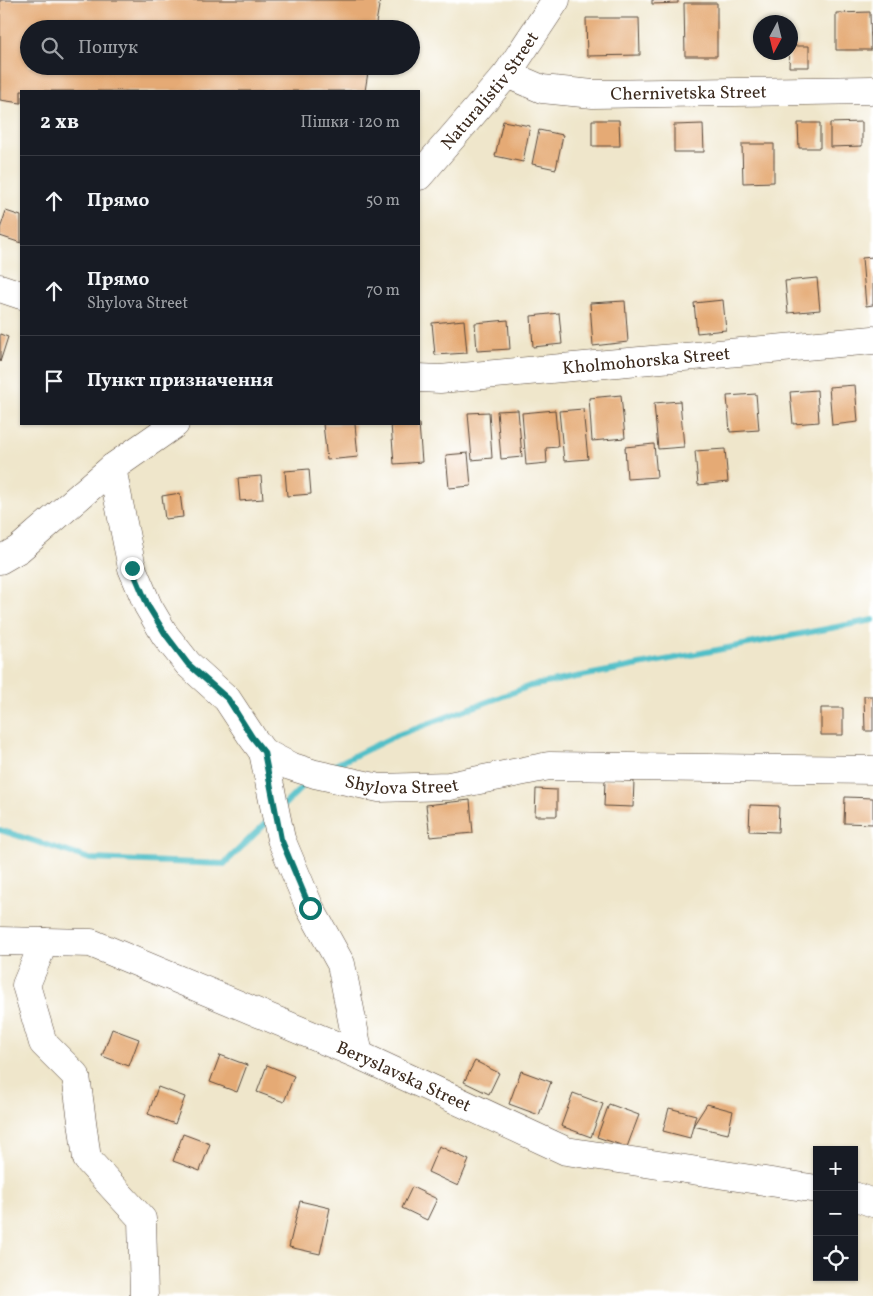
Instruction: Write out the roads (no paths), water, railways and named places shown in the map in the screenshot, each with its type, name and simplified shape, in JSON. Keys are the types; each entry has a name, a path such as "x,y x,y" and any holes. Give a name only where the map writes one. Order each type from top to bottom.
{"street":[{"name":"Naturalistiv Street","path":"420,175 507,74 556,0"},
{"name":"Chernivetska Street","path":"507,74 542,88 593,94 873,90"},
{"path":"0,288 20,295"},
{"name":"Kholmohorska Street","path":"420,378 440,378 873,340"},
{"path":"0,560 19,549 112,468 174,425"},
{"name":"Shylova Street","path":"112,468 132,568 148,606 166,635 188,664 228,699 264,752 290,766 315,774 379,788 449,786 549,766 873,770"},
{"path":"264,752 281,839 310,908 341,964 359,1055"},
{"name":"Beryslavska Street","path":"0,941 91,943 359,1055 566,1151 813,1188"},
{"path":"44,942 26,985 43,1043 76,1076 86,1159 142,1219 144,1296"},
{"path":"858,1197 873,1203"}],"waterway":[{"path":"329,768 395,736 530,686 873,620"},
{"path":"282,807 310,779"},
{"path":"0,830 90,859 224,864 269,820"}]}
